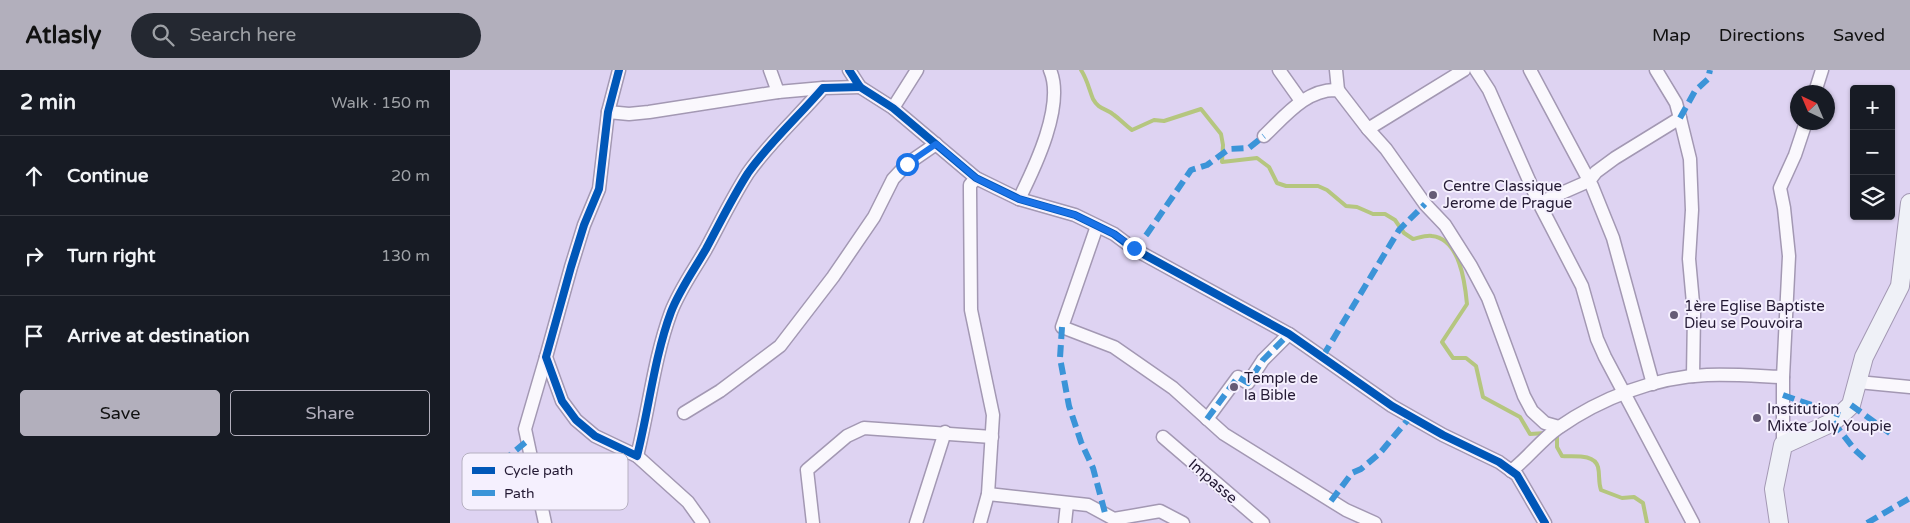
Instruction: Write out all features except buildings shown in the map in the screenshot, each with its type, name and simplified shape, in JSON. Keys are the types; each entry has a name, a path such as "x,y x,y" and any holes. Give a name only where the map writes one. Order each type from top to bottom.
{"street":[{"path":"530,453 525,429 576,250 599,189 608,112 619,70"},
{"path":"770,70 778,92"},
{"path":"849,70 860,87 893,108 976,178 1019,199 1075,215 1097,226 1289,334 1392,406 1443,435 1499,462 1517,475 1545,523"},
{"path":"893,108 916,70"},
{"path":"1019,199 1034,169 1051,114 1053,78 1050,70"},
{"path":"1279,70 1301,101"},
{"path":"1336,70 1338,90 1397,164 1425,204 1445,225 1472,266 1488,298 1524,396 1532,411 1544,423 1559,427"},
{"path":"1368,129 1464,70"},
{"path":"1476,70 1489,90 1539,203 1582,286 1597,339 1692,523"},
{"path":"1530,70 1588,181 1613,238 1653,384"},
{"path":"1656,70 1676,103 1690,167 1692,210 1689,259 1694,314 1693,376"},
{"path":"1817,85 1822,70"},
{"path":"608,112 629,114 657,112 778,92 860,87"},
{"path":"638,456 659,356 671,313 681,289 749,172 823,88"},
{"path":"1264,136 1301,101 1320,91 1338,90"},
{"path":"1539,203 1588,181 1596,172 1615,158 1680,118"},
{"path":"1779,523 1774,489 1783,445 1783,377 1789,256 1780,188 1795,156 1803,130"},
{"path":"684,413 741,376 780,346 833,277 874,217 893,179 907,164 936,144"},
{"path":"976,178 970,185 971,310 993,415 988,494 980,523"},
{"path":"1783,445 1832,422 1851,405 1864,357 1900,286 1910,203"},
{"path":"1097,226 1062,327 1114,347 1173,388 1224,434 1346,510 1375,523"},
{"path":"1208,419 1238,377 1248,383 1263,360 1289,334"},
{"path":"546,356 562,401 576,420 595,436 638,456 688,502 703,523"},
{"path":"1510,471 1526,460 1547,436 1559,427 1625,392 1693,376 1783,377"},
{"path":"1858,382 1910,388"},
{"path":"813,523 807,470 847,436 864,428 944,432 992,437"},
{"path":"916,523 944,432"},
{"name":"Impasse","path":"1164,437 1263,523"},
{"path":"988,494 1088,505 1105,518 1114,519 1160,511 1184,523"},
{"path":"1065,523 1067,504"},
{"path":"542,510 545,523"}],"waterway":[{"path":"1081,70 1095,103 1132,130 1154,120 1164,121 1201,109 1221,134 1223,145 1222,162 1257,158 1269,167 1277,183 1286,186 1318,186 1327,190 1346,206 1357,207 1373,214 1385,214 1395,220 1404,233 1413,239 1432,236 1441,239 1449,245 1459,263 1465,285 1467,304 1442,342 1453,358 1466,358 1476,366 1483,397 1520,417 1530,434 1546,433"},
{"path":"1553,435 1557,437 1557,447 1562,456 1588,458 1596,463 1599,470 1601,490 1622,498 1634,497 1643,503 1647,523"}],"marked path":[{"path":"1680,118 1695,91 1708,79 1710,70"},
{"path":"1134,249 1147,234 1191,170 1207,165 1229,149 1249,148 1264,136"},
{"path":"1323,356 1399,230 1425,204"},
{"path":"1062,327 1060,358 1069,406 1081,442 1093,468 1105,513"},
{"path":"1207,419 1238,377 1248,383 1263,360 1289,334"},
{"path":"1783,395 1840,415"},
{"path":"1851,405 1891,434"},
{"path":"1331,501 1352,473 1361,469 1380,453 1411,416"},
{"path":"1833,422 1855,450 1866,460"},
{"path":"513,453 527,441"},
{"path":"1867,523 1910,498"}],"cycle path":[{"path":"619,70 608,112 599,189 584,225 546,357 562,401 576,420 595,436 637,456 660,347 671,312 742,182 765,151 823,88 860,87"},
{"path":"849,70 860,87 893,108 976,178 1019,199 1075,215 1114,234 1134,249 1289,334 1392,406 1443,435 1499,462 1517,475 1545,523"}],"place":[{"name":"Centre Classique Jerome de Prague","path":"1433,195"},
{"name":"1ère Eglise Baptiste Dieu se Pouvoira","path":"1674,315"},
{"name":"Temple de la Bible","path":"1234,387"},
{"name":"Institution Mixte Joly Youpie","path":"1757,418"}],"route":[{"path":"907,164 936,144 976,178 1019,199 1075,215 1114,234 1134,248"}]}
